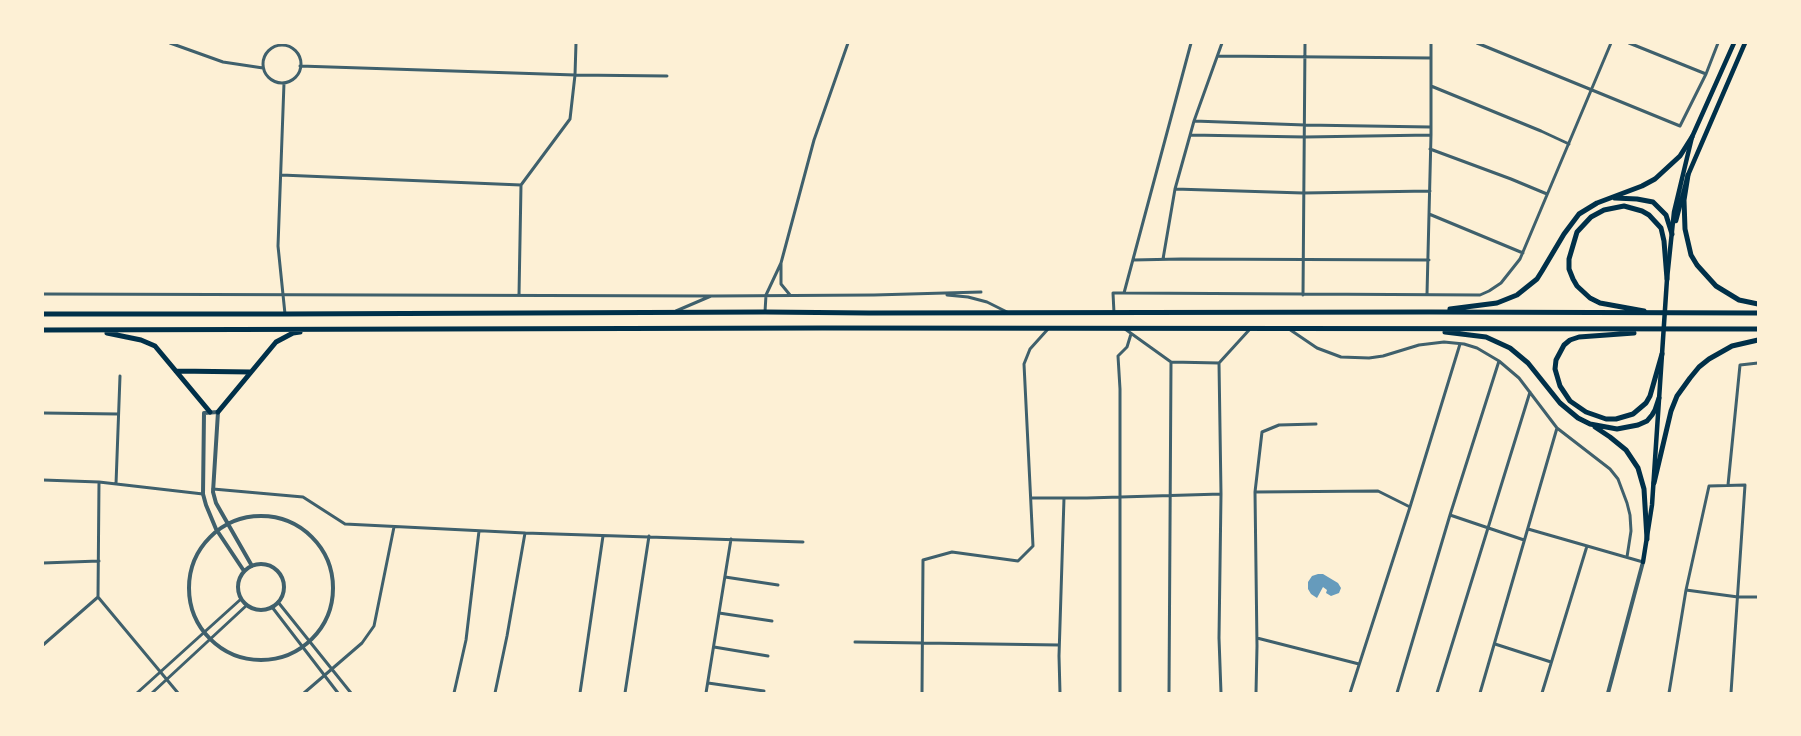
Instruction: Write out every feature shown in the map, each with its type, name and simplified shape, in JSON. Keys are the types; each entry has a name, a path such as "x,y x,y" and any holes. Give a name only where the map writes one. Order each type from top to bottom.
{"highway":[{"path":"1429,312 1497,303 1518,295 1540,275 1564,234 1580,214 1590,206 1642,186 1655,179 1680,156 1692,137"},
{"path":"1688,175 1684,200 1685,228 1691,256 1716,286 1739,300 1758,304"},
{"path":"1606,199 1624,197 1653,202 1666,215 1672,234"},
{"path":"1656,314 1600,303 1590,298 1583,292 1573,279 1569,269 1571,250 1577,232 1591,217 1604,210 1624,206 1642,211 1649,215 1661,228 1664,241 1667,278"},
{"path":"43,314 515,312 1758,313"},
{"path":"43,330 822,328 1758,329"},
{"path":"1416,328 1486,337 1510,348 1528,363 1560,403 1578,418 1626,450 1638,468 1644,489 1647,539"},
{"path":"218,412 276,342 293,333 319,329"},
{"path":"76,330 116,334 141,340 155,346 210,412"},
{"path":"1655,330 1591,335 1570,340 1564,345 1556,360 1556,379 1570,401 1586,412 1606,419 1625,417 1633,414 1646,403 1662,354"},
{"path":"1654,484 1671,410 1677,396 1699,367 1709,359 1732,346 1758,340"},
{"path":"176,372 251,372"},
{"path":"1589,424 1618,430 1638,425 1647,421 1656,410 1659,398"}],"main road":[{"path":"1643,562 1654,484 1667,278 1676,198 1692,137 1734,43"},
{"path":"1672,234 1688,175 1745,43"}],"street":[{"path":"170,43 223,62 263,68"},
{"path":"519,295 521,185 570,119 575,75 576,43"},
{"path":"765,312 766,295 781,262 814,140 848,43"},
{"path":"1124,293 1191,43"},
{"path":"1163,259 1175,189 1194,121 1222,43"},
{"path":"1303,295 1302,260 1305,43"},
{"path":"1427,294 1431,135 1431,43"},
{"path":"1477,43 1680,126 1706,74 1718,43"},
{"path":"1114,313 1113,293 1480,295 1489,291 1501,283 1523,253 1611,43"},
{"path":"1629,43 1706,74"},
{"path":"288,44 297,53 300,66 295,77 284,83 278,82 268,77 263,68 263,61 269,50 274,46 288,44"},
{"path":"1218,56 1431,58"},
{"path":"300,66 575,75 667,76"},
{"path":"284,83 278,246 285,314"},
{"path":"1431,86 1569,144"},
{"path":"1194,121 1430,127"},
{"path":"1190,135 1304,137 1431,135"},
{"path":"1430,149 1548,194"},
{"path":"281,175 521,185"},
{"path":"1175,189 1303,193 1430,191"},
{"path":"1429,214 1523,253"},
{"path":"1133,260 1429,260"},
{"path":"781,262 781,284 790,295"},
{"path":"43,294 713,296 928,294 981,292"},
{"path":"928,294 968,297 987,302 1010,313"},
{"path":"673,312 713,296"},
{"path":"1288,328 1317,348 1328,353 1355,358 1383,356 1431,343 1460,344 1477,348 1500,361 1514,373 1557,428 1610,469 1618,479 1630,515 1631,532 1627,557"},
{"path":"922,693 923,560 952,552 1018,561 1033,546 1024,364 1030,349 1048,329"},
{"path":"1124,329 1171,362 1219,362"},
{"path":"1221,693 1219,638 1221,494 1219,362 1250,329"},
{"path":"1120,693 1120,389 1118,356 1127,347 1132,334"},
{"path":"1350,693 1460,344"},
{"path":"1397,693 1450,515 1500,361"},
{"path":"1169,693 1171,362"},
{"path":"1728,485 1740,365 1758,363"},
{"path":"116,484 120,376"},
{"path":"1437,693 1530,392"},
{"path":"43,412 118,414"},
{"path":"244,571 217,530 203,494 204,413 218,412 213,489 216,503 252,566"},
{"path":"1256,693 1257,638 1255,492 1262,432 1279,425 1316,424"},
{"path":"1480,693 1557,428"},
{"path":"43,480 100,482 203,494"},
{"path":"100,482 98,597 178,693"},
{"path":"1669,693 1686,590 1709,486 1745,485 1731,693"},
{"path":"213,489 303,497 344,524 394,528 803,542"},
{"path":"1255,492 1378,491 1410,506"},
{"path":"1031,498 1221,494"},
{"path":"1060,693 1059,645 1064,498"},
{"path":"1450,515 1524,540"},
{"path":"255,516 280,519 306,532 321,549 328,562 333,580 333,598 328,616 320,630 309,642 283,658 252,659 234,654 205,631 194,612 190,599 189,583 193,566 200,551 212,534 228,524 241,518 255,516"},
{"path":"304,693 362,643 374,626 394,528"},
{"path":"1528,529 1643,562 1608,693"},
{"path":"454,693 466,640 479,531"},
{"path":"495,693 507,636 525,533"},
{"path":"580,693 603,536"},
{"path":"625,693 649,536"},
{"path":"706,693 731,539"},
{"path":"1542,693 1587,546"},
{"path":"43,563 99,561"},
{"path":"252,566 267,566 274,569 283,581 283,589 278,602 272,607 257,610 241,599 238,584 244,571 252,566"},
{"path":"725,577 778,585"},
{"path":"1686,590 1738,597 1758,597"},
{"path":"43,645 98,597"},
{"path":"138,693 241,599"},
{"path":"278,602 351,693"},
{"path":"152,693 248,605"},
{"path":"272,607 338,693"},
{"path":"719,613 772,621"},
{"path":"1257,638 1359,664"},
{"path":"855,642 1059,645"},
{"path":"1495,644 1551,662"},
{"path":"714,647 768,656"},
{"path":"708,684 764,691"}],"water":[{"path":"1323,574 1338,583 1341,588 1339,593 1331,596 1326,593 1327,590 1323,587 1317,598 1311,594 1308,589 1308,582 1312,576"}]}
